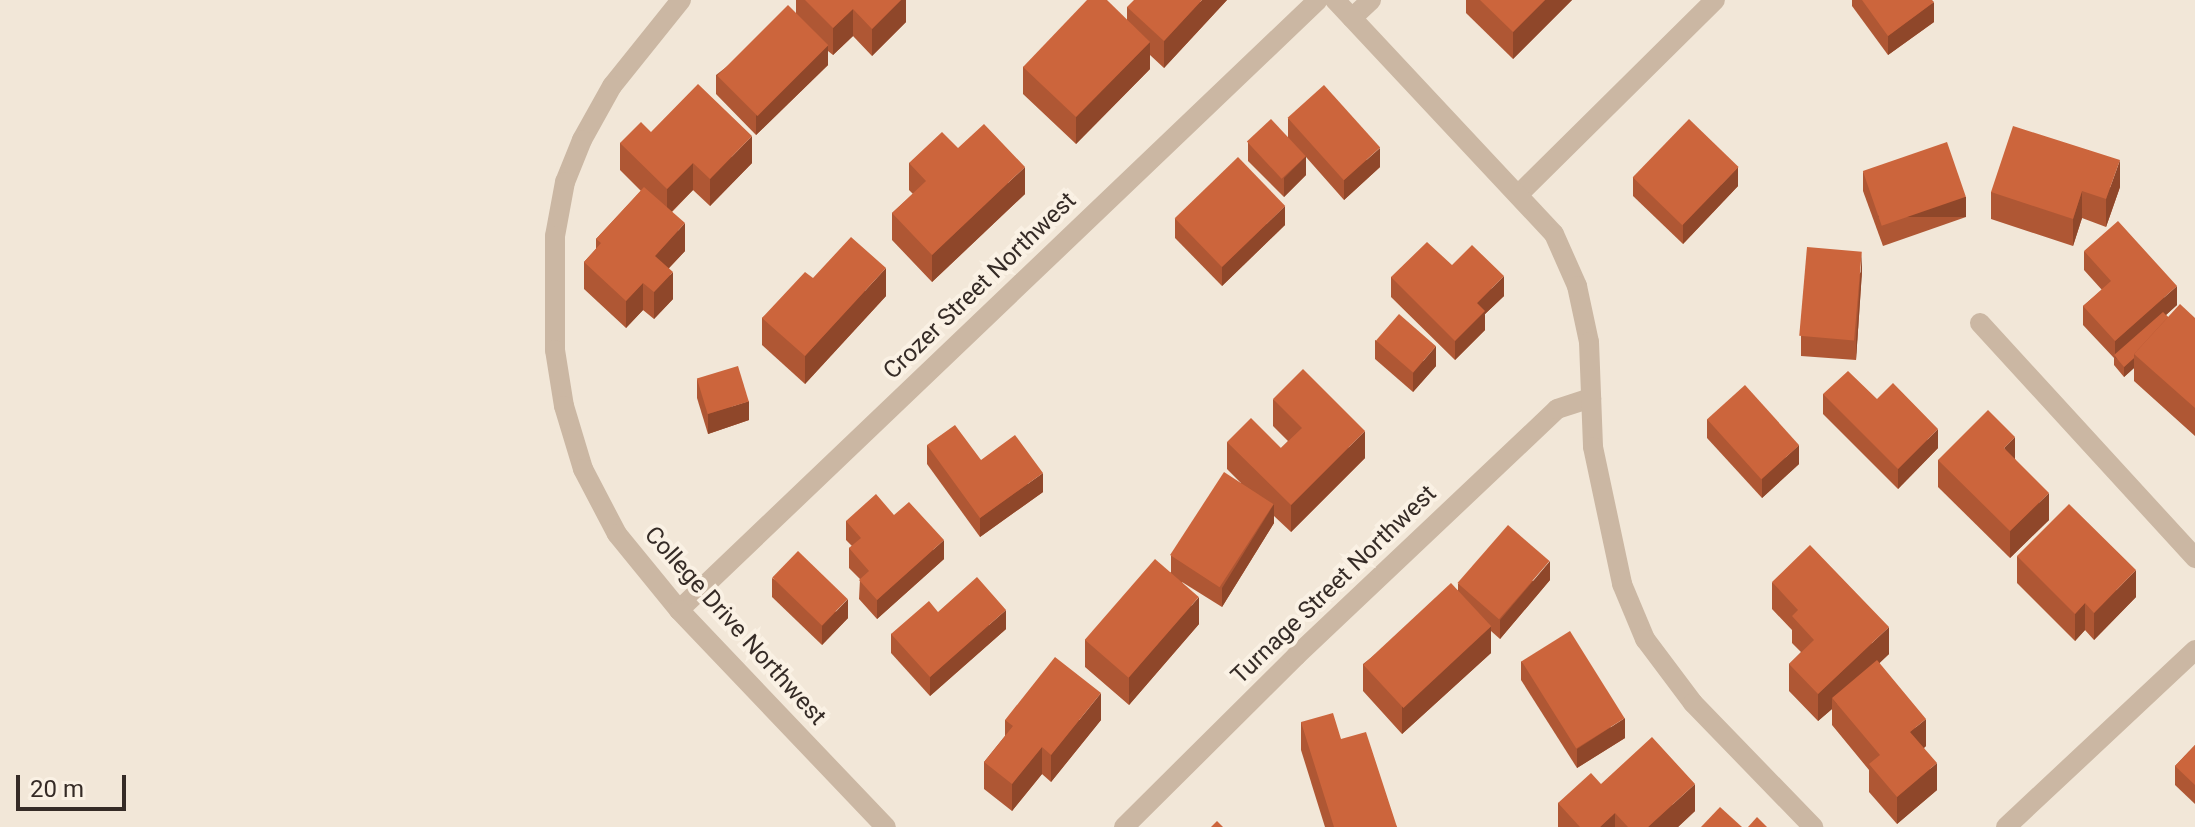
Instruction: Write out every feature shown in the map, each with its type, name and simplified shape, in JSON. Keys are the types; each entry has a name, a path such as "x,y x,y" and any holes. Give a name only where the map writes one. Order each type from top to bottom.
{"street":[{"name":"College Drive Northwest","path":"681,0 612,86 582,140 565,182 555,236 555,350 564,406 583,469 617,534 679,610 886,827"},
{"name":"Crozer Street Northwest","path":"679,610 1318,0"},
{"path":"1335,0 1554,234 1577,286 1589,342 1593,447 1622,584 1645,639 1693,703 1813,827"},
{"path":"1352,18 1371,0"},
{"path":"1518,195 1715,0"},
{"path":"1980,323 2195,558"},
{"name":"Turnage Street Northwest","path":"1124,827 1296,656 1557,409 1591,398"},
{"path":"2006,827 2195,650"}],"building":[{"path":"805,0 901,0 872,29 853,9 833,28"},
{"path":"1087,0 1107,0 1150,42 1076,117 1023,67"},
{"path":"1134,0 1202,0 1164,41 1127,7"},
{"path":"1480,0 1545,0 1513,32"},
{"path":"1862,0 1932,0 1934,2 1888,36"},
{"path":"788,5 828,45 758,116 717,76"},
{"path":"698,84 752,136 710,179 693,163 667,189 620,143 641,122 651,132"},
{"path":"1324,85 1380,147 1344,180 1288,118"},
{"path":"1271,119 1306,156 1282,179 1247,142"},
{"path":"1689,119 1739,167 1682,225 1633,177"},
{"path":"984,124 1025,167 932,255 892,213 926,181 909,163 942,132 958,148"},
{"path":"2013,126 2120,160 2106,199 2082,191 2073,219 1991,192"},
{"path":"1947,142 1966,197 1882,226 1863,171"},
{"path":"1238,157 1285,206 1222,267 1175,218"},
{"path":"644,187 685,223 655,256 673,272 654,292 643,283 626,301 584,262 601,243 596,239"},
{"path":"2118,221 2177,286 2115,341 2083,306 2111,281 2084,251"},
{"path":"851,237 886,268 805,356 762,318 805,272 813,278"},
{"path":"1427,242 1452,265 1472,245 1504,276 1477,303 1485,311 1455,341 1391,277"},
{"path":"1807,247 1862,252 1854,340 1799,336"},
{"path":"2180,304 2195,318 2195,408 2134,354"},
{"path":"2163,312 2168,317 2124,367 2114,355"},
{"path":"1399,314 1436,346 1413,373 1376,340"},
{"path":"738,366 749,401 708,414 697,379"},
{"path":"1303,369 1365,431 1291,505 1227,442 1251,418 1281,448 1302,428 1273,399"},
{"path":"1848,371 1877,399 1893,383 1938,429 1898,469 1823,394"},
{"path":"1745,385 1799,445 1761,479 1707,419"},
{"path":"1988,410 2015,437 2004,448 2049,493 2010,531 1938,460"},
{"path":"955,425 981,460 1015,435 1043,473 980,518 927,445"},
{"path":"1224,472 1273,504 1220,587 1170,555"},
{"path":"876,494 894,515 909,502 944,540 877,600 859,580 869,571 849,548 861,538 846,521"},
{"path":"2069,504 2136,570 2094,613 2085,603 2075,614 2017,556"},
{"path":"1508,525 1550,561 1499,619 1457,583"},
{"path":"1810,545 1889,627 1818,694 1789,664 1814,640 1792,616 1798,610 1772,582"},
{"path":"798,551 848,599 822,626 772,578"},
{"path":"1155,559 1199,597 1129,678 1085,640"},
{"path":"977,577 1006,610 930,677 891,634 929,601 938,612"},
{"path":"1451,583 1491,626 1403,708 1363,665"},
{"path":"1570,631 1625,718 1576,749 1522,661"},
{"path":"1055,657 1101,693 1051,755 1042,747 1012,784 984,762 1013,726 1005,720"},
{"path":"1877,660 1926,719 1910,732 1937,763 1897,797 1869,764 1880,755 1832,698"},
{"path":"1333,713 1341,739 1366,732 1397,827 1334,827 1301,722"},
{"path":"1652,737 1695,784 1648,827 1628,827 1615,813 1600,827 1580,827 1558,803 1591,773 1601,784"},
{"path":"2195,745 2195,785 2175,766"},
{"path":"1720,807 1742,827 1701,827"},
{"path":"1757,817 1767,827 1748,827"}]}
